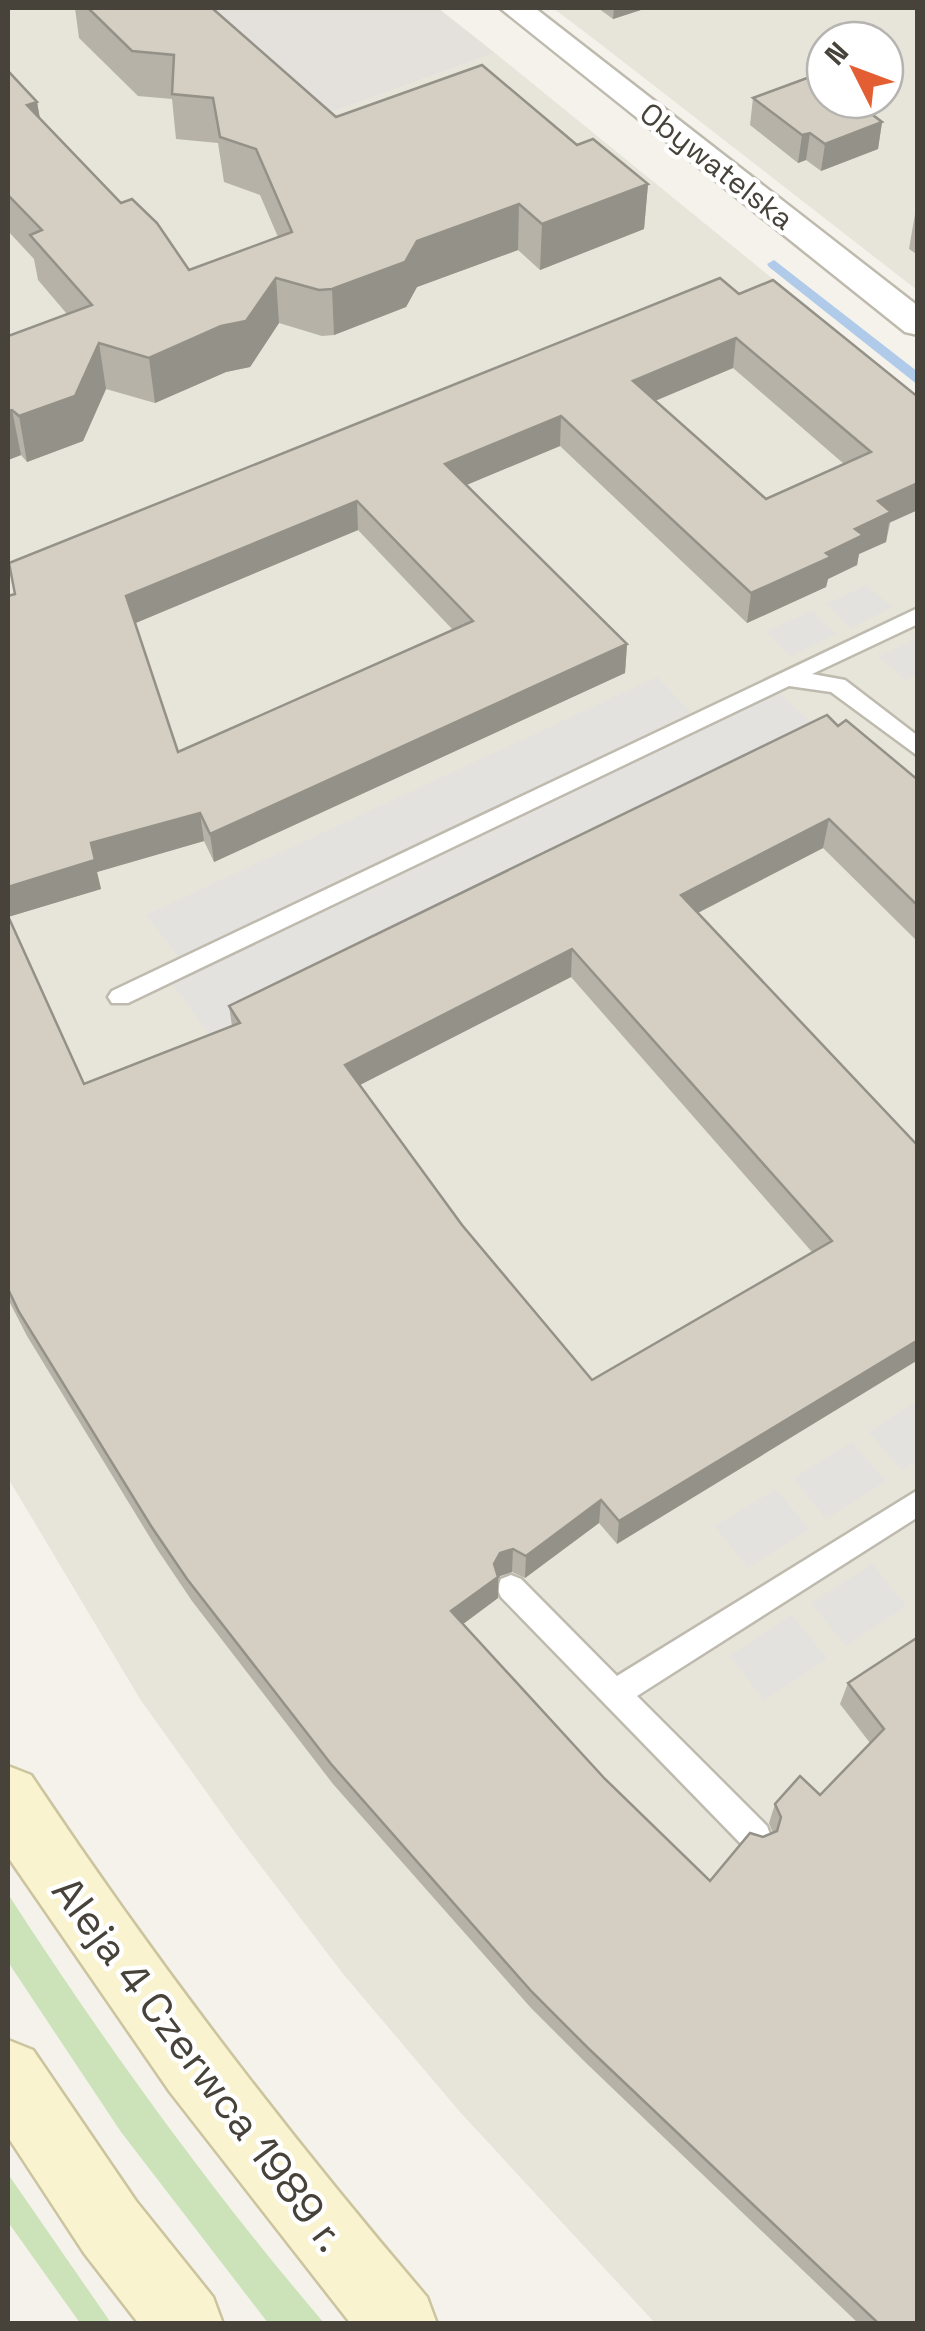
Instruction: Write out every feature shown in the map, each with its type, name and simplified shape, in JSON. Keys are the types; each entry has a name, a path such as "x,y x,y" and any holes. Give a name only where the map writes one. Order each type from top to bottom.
{"main road":[{"name":"Aleja 4 Czerwca 1989 r.","path":"8,1798 94,1934 192,2068 300,2206 400,2324"},
{"path":"8,2075 110,2227 186,2324"}],"street":[{"name":"Obywatelska","path":"516,8 918,324"}],"lane":[{"path":"120,997 918,615"},
{"path":"786,678 837,685 918,748"},
{"path":"613,1695 918,1502"},
{"path":"512,1588 756,1837"}],"shaded area":[{"path":"8,8 123,8 329,113 495,53 917,396 917,2323 655,2323 460,2112 344,1975 140,1699 8,1478"},
{"path":"211,8 438,8 495,53 329,113"},
{"path":"553,8 917,8 917,290"},
{"path":"866,585 892,607 851,628 826,604"},
{"path":"811,611 836,634 791,656 766,632"},
{"path":"917,638 917,674 906,680 879,657"},
{"path":"657,677 698,720 771,685 821,732 210,1035 166,975 185,965 146,915"},
{"path":"917,1401 917,1460 902,1470 869,1432"},
{"path":"852,1442 885,1481 826,1519 794,1478"},
{"path":"776,1489 809,1529 748,1568 715,1526"},
{"path":"872,1564 906,1606 846,1646 811,1603"},
{"path":"792,1615 827,1659 764,1700 730,1656"}],"green space":[{"path":"8,1894 159,2114 324,2323 268,2323 121,2132 8,1962"},
{"path":"8,2174 111,2323 80,2323 8,2222"}],"building":[{"path":"88,8 212,8 336,117 482,65 577,145 593,139 648,184 542,224 519,204 417,241 405,262 332,289 319,290 276,278 246,321 221,326 149,358 99,343 75,396 19,416 8,411 8,336 92,305 30,235 42,230 8,195 8,71 37,102 27,105 121,203 132,199 157,223 189,270 292,232 256,149 220,137 213,98 172,94 174,55 132,51"},
{"path":"805,79 805,120 882,122 825,144 810,133 802,135 753,98"},
{"path":"720,278 739,294 773,280 918,397 918,483 878,501 891,512 855,529 863,535 826,553 831,557 751,593 561,416 445,464 627,644 210,834 200,813 91,843 95,860 8,887 8,596 15,594 9,563","holes":["736,338 871,452 766,499 633,381","357,501 473,621 178,752 126,596"]},
{"path":"827,715 838,726 846,720 918,780 918,906 829,819 681,895 918,1146 918,1340 619,1521 601,1500 526,1556 513,1549 500,1553 494,1564 498,1577 451,1611 605,1779 710,1881 750,1833 763,1837 777,1831 781,1817 775,1804 800,1776 820,1795 884,1729 848,1683 918,1637 918,2324 879,2324 532,1992 331,1764 187,1579 19,1312 8,1289 8,916 84,1084 240,1023 229,1006","holes":["572,949 832,1241 592,1380 462,1225 345,1065"]}],"waterway":[{"path":"774,264 918,380"}]}
